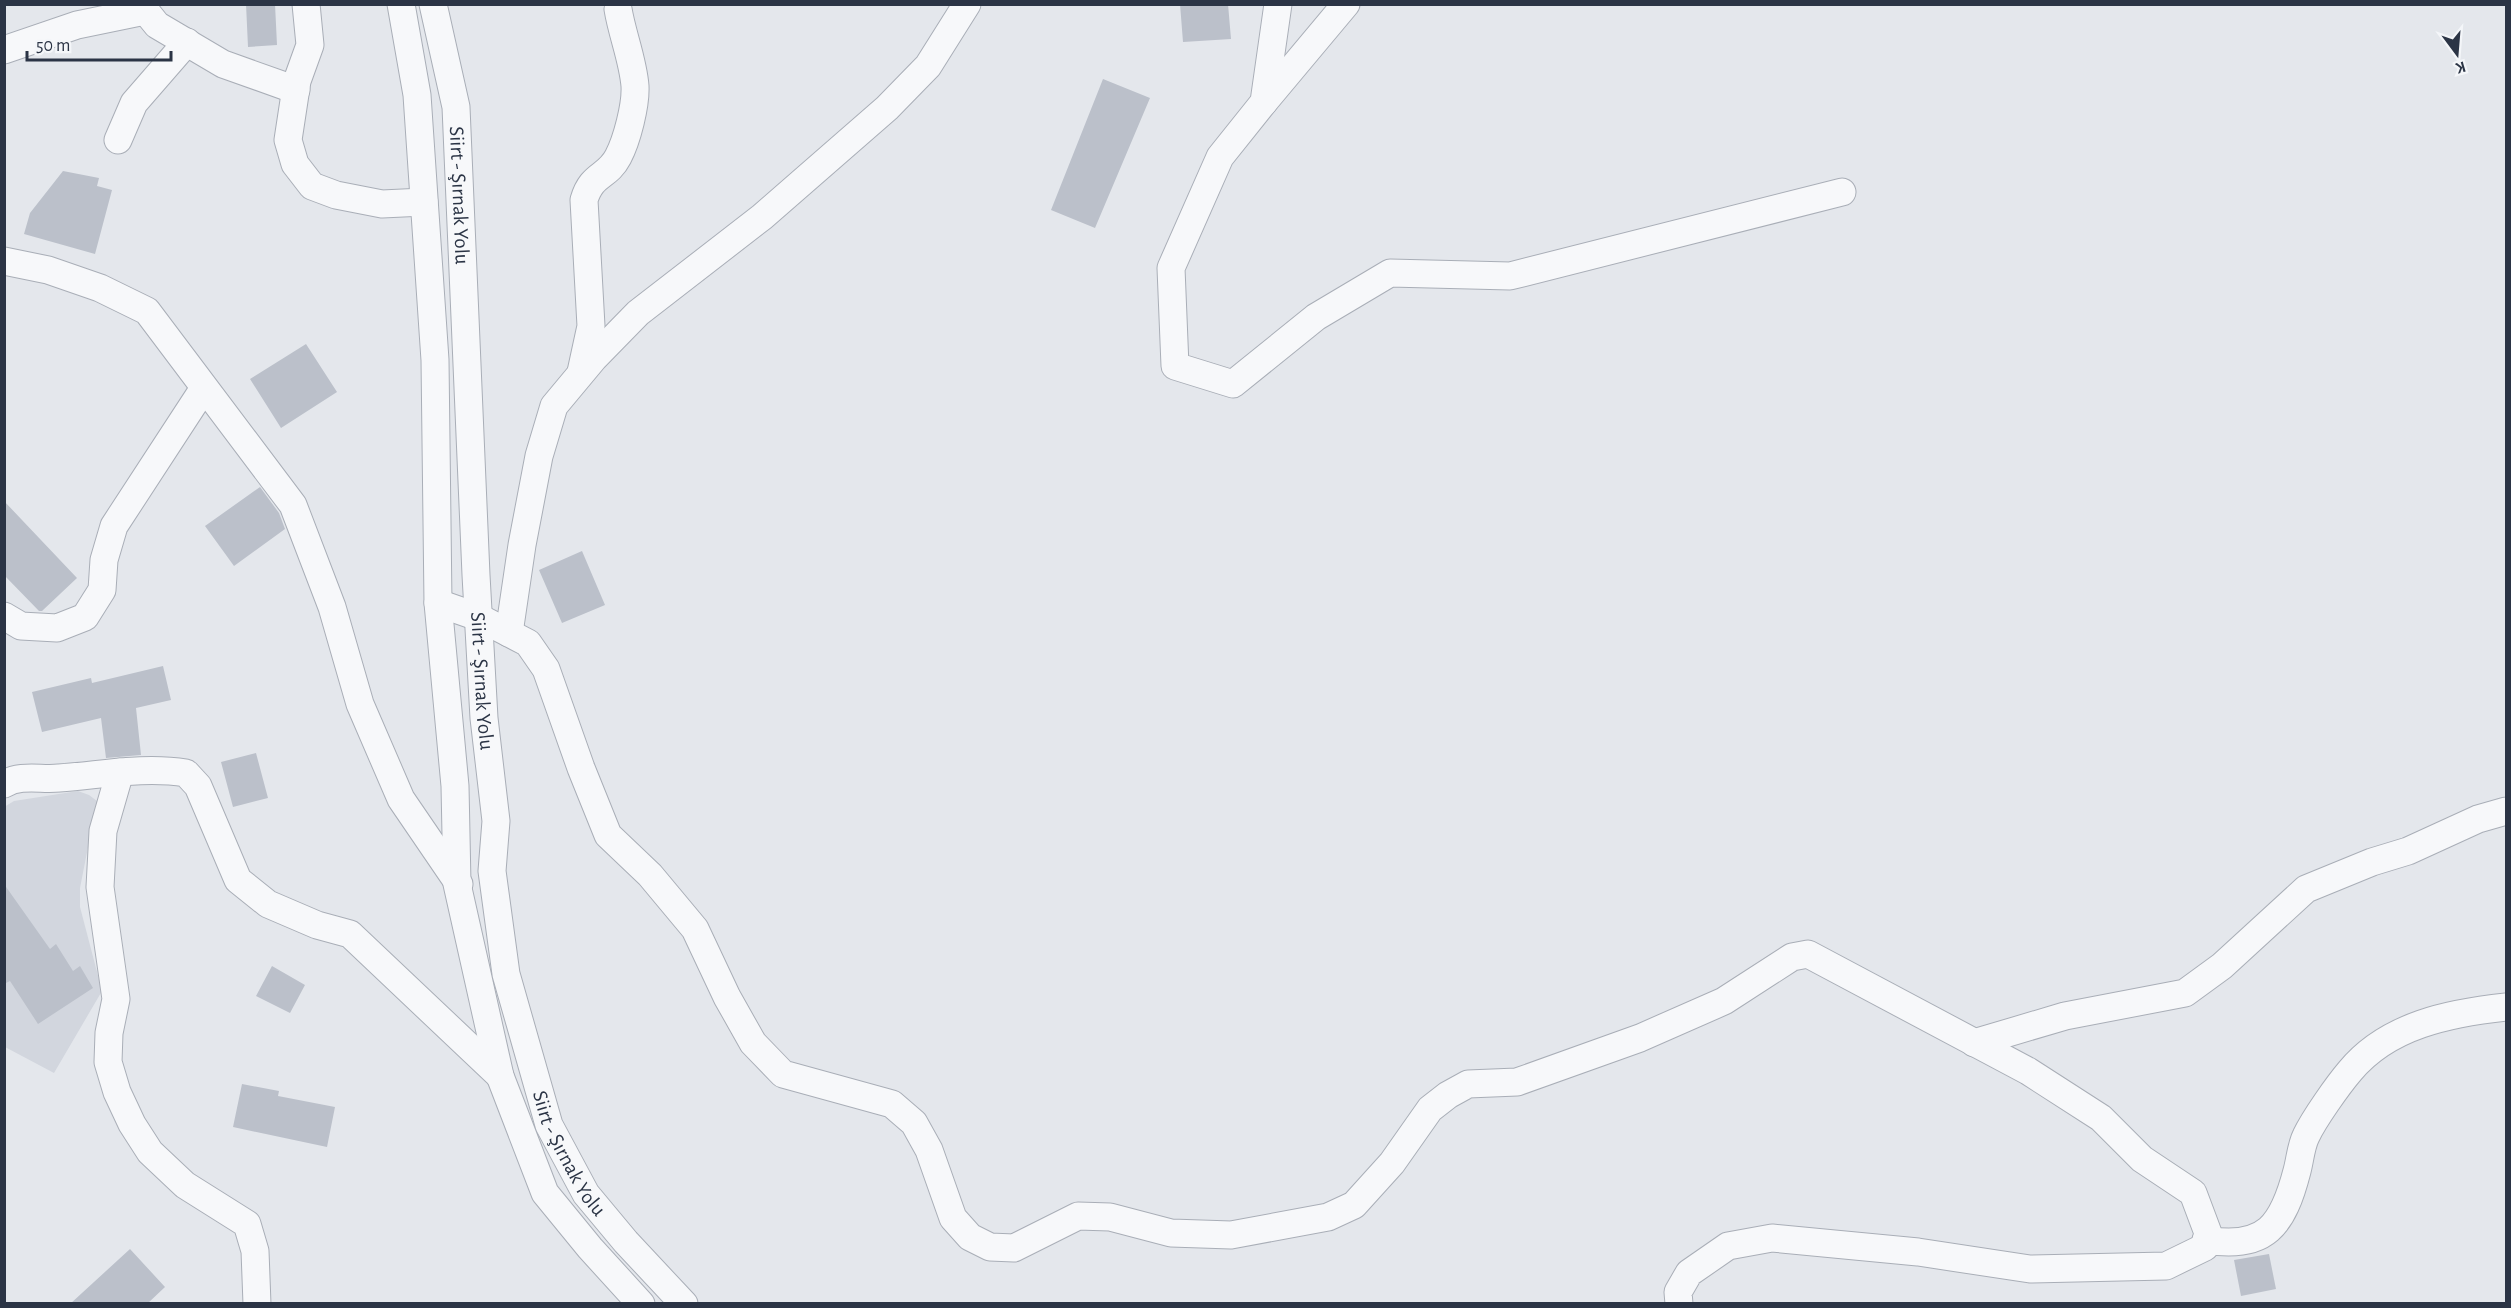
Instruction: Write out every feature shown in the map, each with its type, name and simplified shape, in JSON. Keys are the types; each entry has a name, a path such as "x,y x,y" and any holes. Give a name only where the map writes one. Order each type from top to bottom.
{"street":[{"path":"306,4 310,45 296,90 288,140 295,164 312,186 336,195 382,204 424,202"},
{"name":"Siirt - Şırnak Yolu","path":"401,4 417,95 435,360 438,603 455,786 458,884 500,1076 545,1193 590,1248 641,1304"},
{"name":"Siirt - Şırnak Yolu","path":"433,4 456,107 478,617 484,718 496,821 492,871 506,974 549,1125 586,1194 626,1242 684,1304"},
{"path":"509,633 522,545 539,456 554,406 581,373 638,313 762,217 887,108 928,66 967,4"},
{"path":"1264,102 1278,4"},
{"path":"1346,4 1220,158 1171,268 1175,366 1233,384 1317,317 1389,273 1510,276 1842,192"},
{"path":"4,50 77,25 143,8 157,25 224,64 296,90"},
{"path":"581,373 591,326 584,200 588,186 613,166 619,155 628,134 635,87 618,9"},
{"path":"118,140 134,103 187,42"},
{"path":"4,261 48,270 100,288 147,311 293,505 332,607 360,704 401,799 458,884 492,871"},
{"path":"4,616 21,626 57,628 85,617 102,590 104,560 114,525 204,388"},
{"path":"438,603 478,617 528,643 546,669 581,768 609,835 650,875 695,929 727,997 753,1043 783,1074 892,1104 914,1123 929,1149 953,1218 970,1237 990,1247 1014,1248 1078,1216 1110,1217 1171,1233 1231,1235 1328,1217 1354,1205 1392,1163 1430,1109 1448,1095 1468,1084 1517,1082 1640,1038 1724,1001 1792,957 1808,954 2028,1071 2101,1118 2142,1159 2193,1194 2208,1233 2205,1247 2166,1266 2030,1269 1917,1252 1772,1238 1728,1246 1689,1273 1678,1292 1679,1304"},
{"path":"4,784 14,778 58,778 169,770 186,773 198,786 238,880 268,904 318,925 350,934 500,1076"},
{"path":"120,772 103,831 100,887 116,999 109,1033 108,1062 117,1092 132,1124 150,1152 185,1185 247,1224 255,1251 257,1304"},
{"path":"1974,1043 2065,1016 2185,993 2222,966 2306,889 2372,862 2408,851 2478,819 2506,811"},
{"path":"2206,1240 2231,1244 2251,1240 2270,1231 2290,1197 2306,1136 2350,1071 2370,1052 2405,1029 2464,1012 2506,1007"}],"shaded area":[{"path":"78,791 97,801 80,888 80,907 102,991 54,1073 5,1047 4,807 14,801"}],"building":[{"path":"246,4 275,4 277,45 248,47"},
{"path":"1180,4 1228,4 1231,39 1183,42"},
{"path":"1103,79 1150,98 1095,228 1051,210"},
{"path":"63,171 99,178 97,186 112,190 95,254 24,234 30,213"},
{"path":"306,344 337,392 281,428 250,379"},
{"path":"260,487 279,513 285,529 234,566 205,526"},
{"path":"4,501 77,578 42,611 39,611 4,575"},
{"path":"582,551 605,605 562,623 539,570"},
{"path":"163,666 171,700 136,708 141,755 106,758 101,718 42,732 32,692 91,678 92,683"},
{"path":"256,753 268,798 233,807 221,762"},
{"path":"4,884 50,949 56,944 73,971 80,966 93,988 38,1024 10,981 4,984"},
{"path":"272,966 305,985 290,1013 256,996"},
{"path":"242,1084 279,1091 278,1096 335,1107 327,1147 233,1127"},
{"path":"130,1249 165,1287 147,1304 70,1304"},
{"path":"2269,1254 2276,1289 2241,1296 2234,1260"}]}
